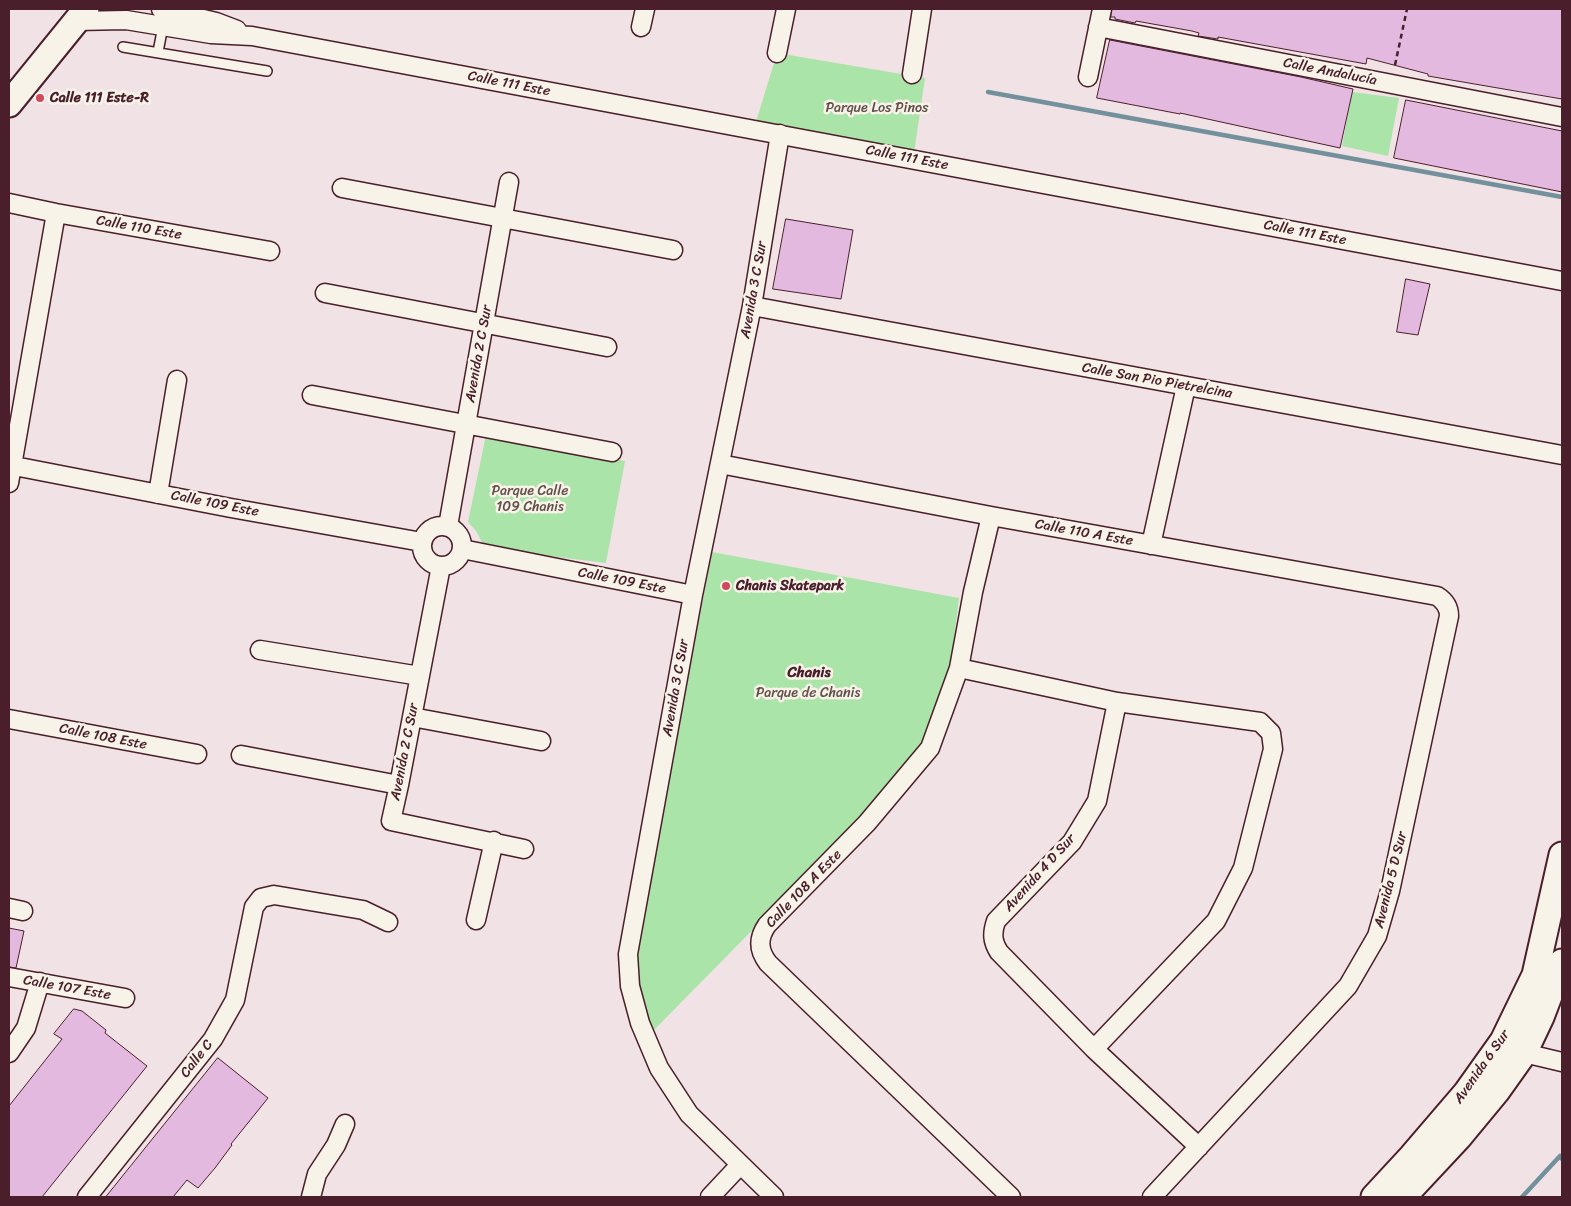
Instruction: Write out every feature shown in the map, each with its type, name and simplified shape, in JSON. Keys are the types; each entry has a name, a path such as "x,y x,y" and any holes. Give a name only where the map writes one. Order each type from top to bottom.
{"main road":[{"path":"9,103 81,15"},
{"name":"Avenida 6 Sur","path":"1403,1197 1459,1137 1498,1091 1514,1047 1536,975 1562,855"},
{"name":"Avenida 6 Sur","path":"1374,1197 1466,1093 1514,1047 1541,1017 1562,962"}],"street":[{"path":"641,27 645,9"},
{"path":"777,53 786,9"},
{"path":"912,74 922,9"},
{"path":"1088,77 1102,9"},
{"name":"Calle 111 Este","path":"81,15 126,20 162,17 211,34 252,36 1562,281"},
{"name":"Calle Andalucía","path":"1098,27 1562,117"},
{"name":"Avenida 3 C Sur","path":"774,1197 689,1114 659,1068 640,1023 630,986 628,954 693,595 752,306 780,134"},
{"name":"Avenida 2 C Sur","path":"448,526 509,182"},
{"path":"342,188 673,250"},
{"name":"Calle 110 Este","path":"9,203 270,251"},
{"path":"9,483 10,465 56,213"},
{"path":"325,293 607,347"},
{"name":"Calle San Pio Pietrelcina","path":"752,306 1562,455"},
{"path":"158,494 177,380"},
{"path":"1151,545 1186,386"},
{"path":"312,395 612,452"},
{"name":"Calle 110 A Este","path":"720,464 991,516 1437,596 1446,604"},
{"name":"Calle 109 Este","path":"10,465 422,542"},
{"name":"Calle 108 A Este","path":"991,516 973,592 959,668 930,748 867,824 767,926 760,940 760,948 768,963 1011,1197"},
{"path":"448,526 459,535 462,549 460,555 452,563 440,566 428,561 424,555 422,542 424,536 434,527 448,526"},
{"name":"Calle 109 Este","path":"462,549 693,595"},
{"name":"Avenida 2 C Sur","path":"440,566 391,821 494,841"},
{"name":"Avenida 5 D Sur","path":"1152,1197 1348,986 1377,936 1390,891 1449,616 1446,604"},
{"path":"260,650 420,676"},
{"path":"959,668 1118,702 1260,722 1271,734 1273,749 1242,868 1216,921 1094,1049 1199,1147"},
{"name":"Avenida 4 D Sur","path":"1094,1049 999,952 993,937 993,929 996,921 1072,842 1097,801 1118,702"},
{"path":"412,717 541,741"},
{"name":"Calle 108 Este","path":"9,719 197,754"},
{"path":"241,755 399,785"},
{"path":"476,920 494,841 524,849"},
{"name":"Calle C","path":"87,1197 213,1039 235,1000 254,907 261,898 274,895 363,910 388,922"},
{"name":"Calle 107 Este","path":"9,977 125,998"},
{"path":"9,1053 26,1028 40,982"},
{"path":"1514,1047 1562,1062"},
{"path":"311,1197 318,1174 336,1145 345,1124"},
{"path":"710,1197 740,1165"}],"lane":[{"path":"158,52 162,17"},
{"path":"123,47 267,71"}],"path":[{"path":"1395,65 1407,9"}],"green space":[{"name":"Parque Los Pinos","path":"777,53 925,78 914,153 756,122"},
{"path":"1352,92 1399,98 1388,156 1342,146"},
{"name":"Parque Calle 109 Chanis","path":"486,435 625,461 606,563 485,548 476,531 468,522"},
{"name":"Parque de Chanis","path":"712,552 959,598 950,671 925,743 854,827 652,1032 641,997 634,955"}],"building":[{"path":"1112,9 1562,9 1562,99 1428,76 1428,74 1367,58 1366,64 1218,37 1218,39 1198,36 1199,33 1192,31 1115,19 1115,17 1111,17"},
{"path":"1110,40 1353,89 1340,148 1180,113 1097,98"},
{"path":"1406,100 1562,131 1562,192 1394,158"},
{"path":"786,219 853,230 841,299 773,289"},
{"path":"1406,279 1430,284 1418,335 1397,332"},
{"path":"9,928 24,931 16,968 9,967"},
{"path":"74,1009 82,1011 106,1030 105,1033 147,1066 42,1197 9,1197 9,1106 62,1039 54,1034"},
{"path":"218,1058 268,1098 231,1144 215,1168 198,1188 187,1180 173,1197 106,1197"}],"waterway":[{"path":"988,92 1562,197"},
{"path":"1522,1197 1560,1156 1562,1159"}],"place":[{"name":"Calle 111 Este-R","path":"40,98"},
{"name":"Chanis Skatepark","path":"726,586"}],"district":[{"name":"Chanis","path":"809,673"}]}
